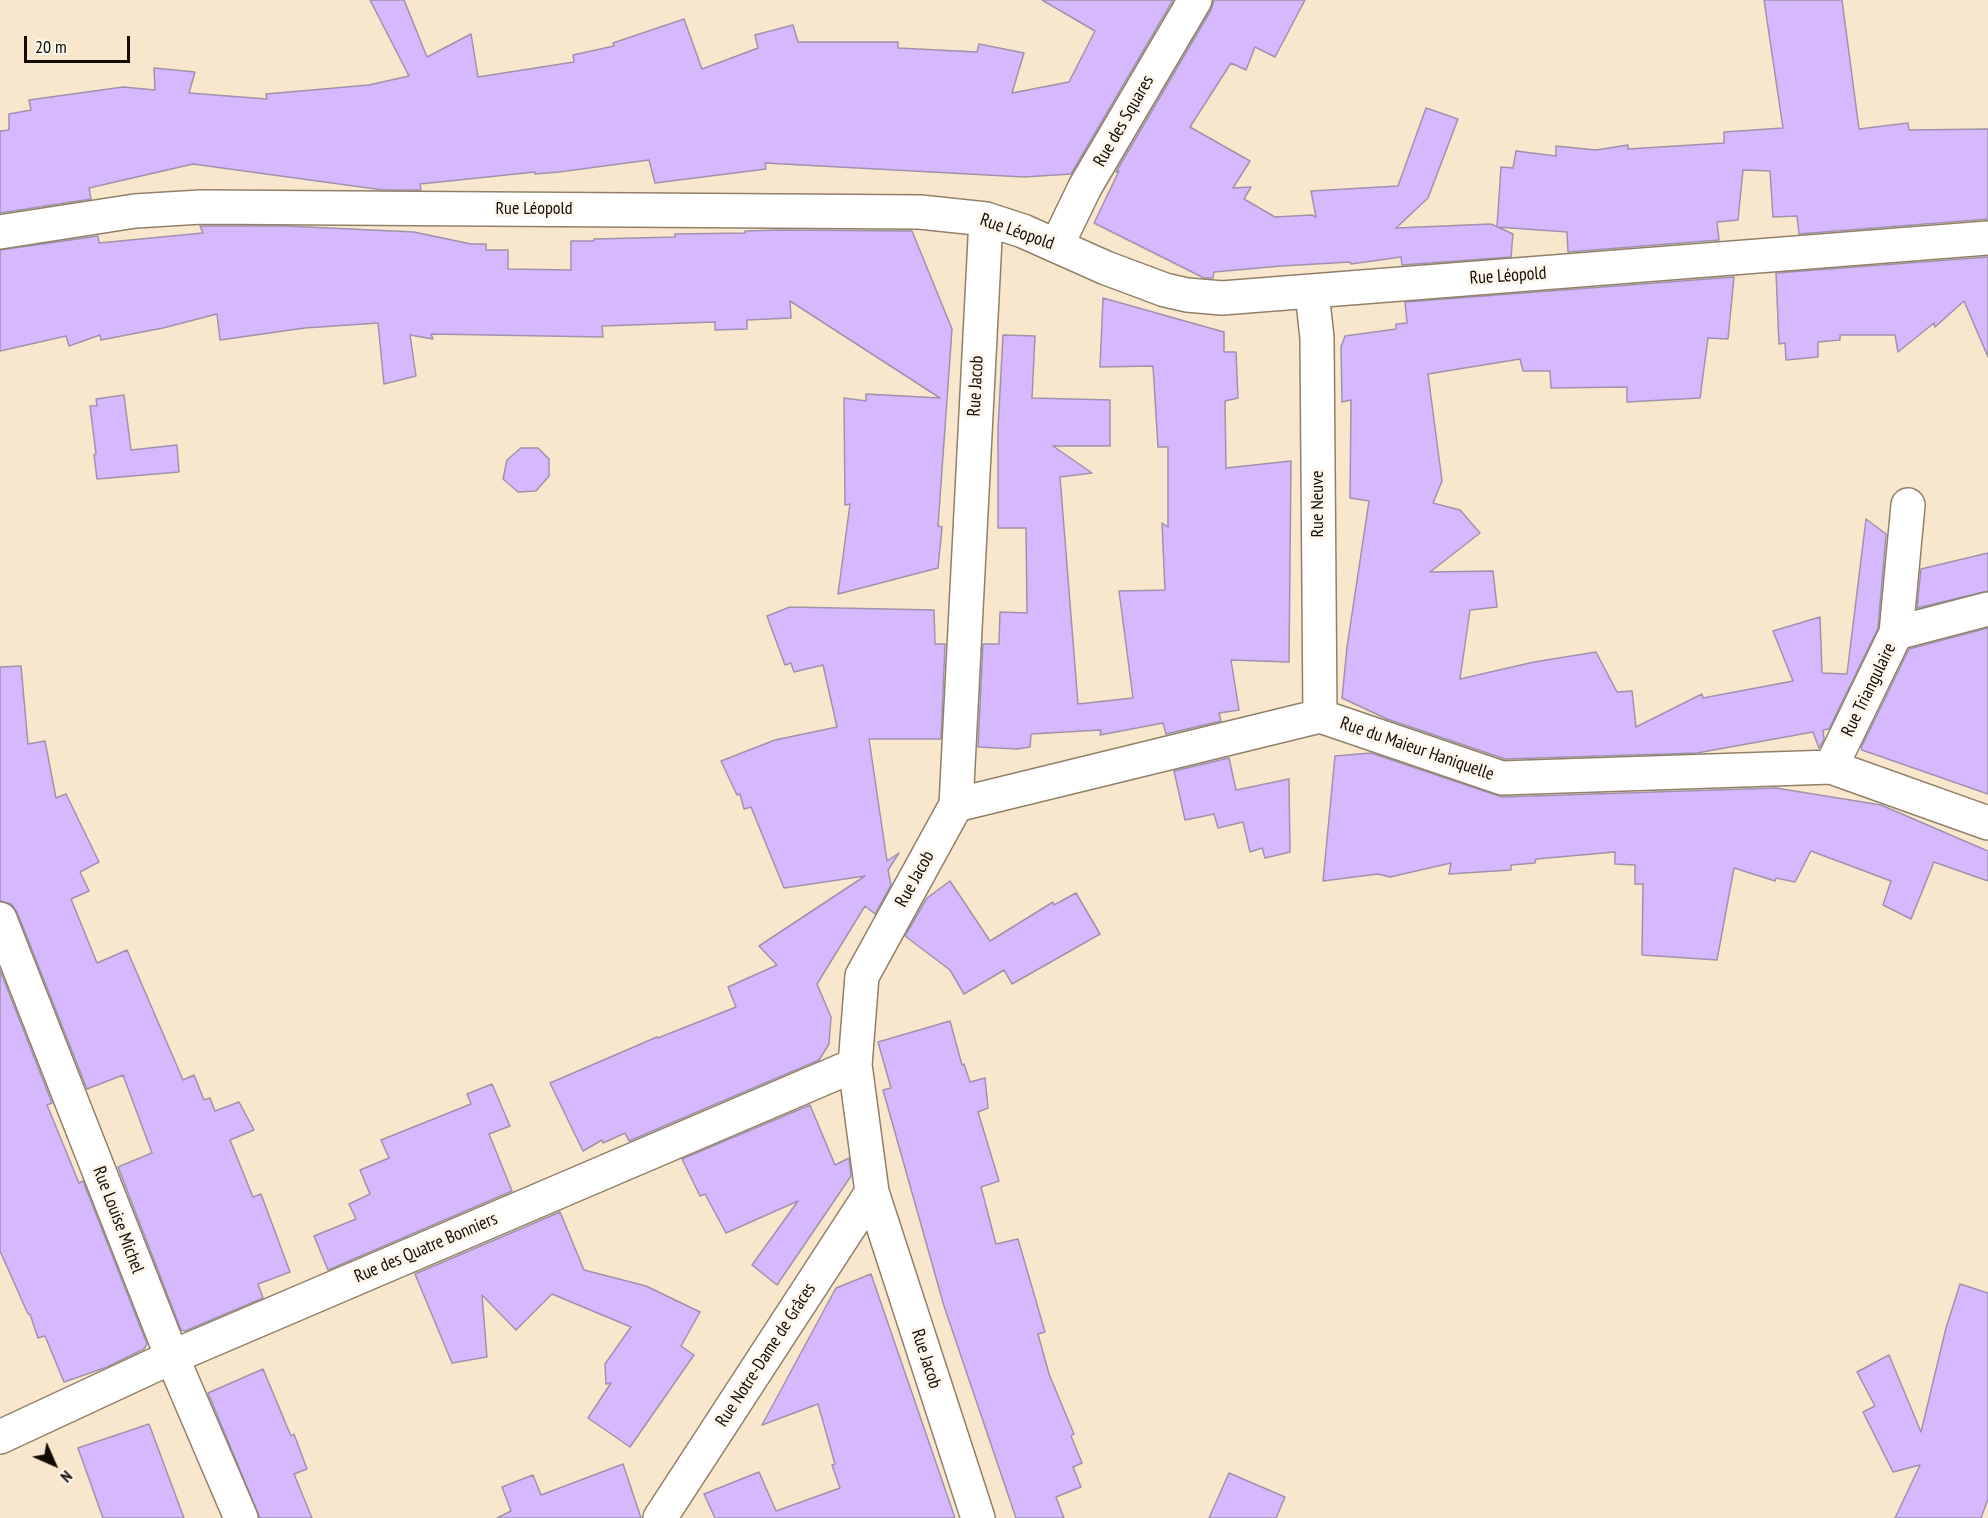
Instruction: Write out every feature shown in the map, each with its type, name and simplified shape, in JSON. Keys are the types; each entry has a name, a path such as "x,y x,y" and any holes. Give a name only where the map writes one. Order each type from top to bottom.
{"street":[{"name":"Rue des Squares","path":"1057,245 1085,187 1195,0"},
{"name":"Rue Léopold","path":"0,232 158,208 201,207 920,212 986,219 1023,231 1107,268 1175,293 1234,298 1988,238"},
{"name":"Rue Jacob","path":"978,1518 872,1192 855,1065 862,976 956,805 986,219"},
{"name":"Rue Neuve","path":"1311,292 1317,338 1320,716"},
{"path":"1896,633 1908,505"},
{"name":"Rue Triangulaire","path":"1831,767 1896,633 1988,609"},
{"name":"Rue du Maieur Haniquelle","path":"956,805 1320,716 1502,778 1831,767 1988,823"},
{"name":"Rue Louise Michel","path":"0,919 172,1357 241,1518"},
{"name":"Rue des Quatre Bonniers","path":"0,1437 172,1357 855,1065"},
{"name":"Rue Notre-Dame de Grâces","path":"660,1518 872,1192"}],"building":[{"path":"370,0 404,0 427,57 471,34 478,77 574,62 573,55 614,46 613,43 684,19 702,69 758,48 755,35 793,25 798,42 898,42 898,48 977,52 979,44 1024,53 1012,93 1069,82 1095,31 1042,0 1173,0 1071,174 1024,177 765,163 766,169 655,183 649,160 559,172 535,174 535,172 420,184 421,190 383,190 193,164 89,188 91,199 0,213 0,131 9,130 9,114 31,110 29,100 123,87 155,90 154,68 195,72 189,93 267,99 266,94 369,85 409,76"},
{"path":"1214,0 1305,0 1275,57 1255,47 1246,70 1231,63 1190,127 1250,161 1233,188 1251,187 1244,199 1275,217 1312,215 1316,217 1311,191 1398,186 1426,108 1458,119 1428,198 1396,228 1491,224 1513,234 1511,257 1402,265 1401,257 1351,264 1350,262 1281,266 1214,272 1213,278 1204,278 1094,223 1119,171 1116,172 1211,10"},
{"path":"1764,0 1842,0 1859,129 1908,123 1909,130 1988,129 1988,219 1799,234 1797,216 1773,217 1770,171 1743,170 1738,220 1717,222 1719,240 1568,252 1567,232 1497,227 1501,167 1513,168 1516,151 1556,156 1556,146 1596,150 1628,145 1628,149 1724,143 1724,132 1783,128"},
{"path":"200,226 286,226 414,232 471,244 486,244 486,250 508,250 508,269 571,270 571,241 777,230 912,231 952,329 938,526 942,527 938,568 838,594 850,504 845,505 844,398 866,401 866,394 940,398 790,301 791,318 747,320 747,329 715,330 715,322 602,326 603,337 431,334 433,339 410,335 416,376 384,384 378,323 305,328 220,340 217,314 163,328 101,340 100,335 69,346 66,336 0,351 0,250 98,236 99,243 203,233"},
{"path":"1988,257 1988,357 1964,301 1935,327 1934,323 1898,352 1895,335 1840,335 1840,340 1818,342 1818,357 1786,360 1785,343 1779,344 1776,273"},
{"path":"1734,277 1728,339 1708,338 1700,398 1627,402 1627,387 1551,388 1550,371 1523,371 1520,359 1428,374 1442,481 1433,503 1460,510 1480,533 1430,572 1493,571 1497,607 1470,610 1460,679 1534,662 1596,652 1617,692 1632,691 1636,727 1702,694 1703,698 1793,681 1773,631 1820,617 1822,673 1847,674 1866,519 1886,534 1878,628 1829,729 1823,730 1824,739 1819,748 1813,732 1697,753 1505,759 1387,719 1342,698 1347,647 1369,501 1350,498 1351,400 1342,402 1341,347 1345,336 1396,329 1396,324 1407,323 1405,302"},
{"path":"1103,298 1224,332 1224,352 1236,352 1238,398 1225,401 1226,468 1291,461 1289,662 1231,660 1239,710 1219,713 1221,721 1166,734 1163,723 1100,735 1101,730 1031,734 1030,747 1017,749 978,747 983,644 999,644 1000,612 1027,613 1026,528 998,528 998,429 1003,335 1035,336 1032,398 1110,400 1110,446 1053,446 1092,473 1060,477 1078,704 1133,698 1119,591 1165,590 1162,523 1168,527 1168,447 1158,447 1153,366 1100,367"},
{"path":"124,395 131,450 177,445 179,472 97,479 90,406 97,406 96,399"},
{"path":"521,448 538,448 549,459 549,476 536,491 518,492 503,479 507,460"},
{"path":"1988,553 1988,591 1917,608 1921,569"},
{"path":"790,607 934,610 935,644 945,644 941,739 869,739 887,861 899,853 888,870 891,885 875,914 865,906 817,984 831,1017 829,1044 819,1060 629,1141 625,1133 603,1143 602,1140 583,1151 550,1083 657,1037 736,1007 728,987 777,965 759,946 865,876 784,888 751,807 744,809 740,794 737,795 721,761 775,740 837,727 823,665 794,672 791,663 785,665 767,616"},
{"path":"1988,628 1988,794 1862,750 1909,649"},
{"path":"21,666 28,744 45,741 56,798 66,794 99,862 80,872 89,891 71,899 97,963 127,950 183,1080 194,1075 204,1100 210,1098 215,1111 239,1102 254,1130 230,1140 253,1197 261,1194 290,1272 258,1284 263,1298 185,1331 181,1330 118,1167 152,1153 123,1075 87,1089 17,912 11,904 0,901 0,667"},
{"path":"1371,753 1502,797 1776,788 1881,805 1988,851 1988,881 1934,862 1911,919 1883,905 1891,881 1811,851 1795,882 1776,878 1775,881 1734,868 1717,960 1642,955 1643,884 1635,884 1635,865 1615,864 1615,852 1536,859 1535,863 1511,865 1511,870 1449,874 1451,863 1390,877 1378,874 1323,881 1335,756"},
{"path":"1229,758 1236,790 1289,779 1290,852 1265,858 1262,848 1250,852 1243,822 1218,828 1214,814 1185,820 1174,771"},
{"path":"950,881 990,941 1053,902 1054,905 1076,893 1100,934 1012,984 1004,970 964,994 950,970 905,936 927,898"},
{"path":"0,970 52,1103 47,1105 79,1183 83,1181 147,1344 144,1349 107,1367 64,1382 45,1336 38,1338 30,1314 28,1314 0,1251"},
{"path":"950,1021 962,1065 964,1064 970,1082 985,1078 988,1108 978,1112 999,1181 981,1187 996,1244 1018,1239 1045,1332 1038,1334 1049,1374 1074,1434 1071,1436 1082,1463 1073,1467 1081,1487 1056,1497 1064,1518 1016,1518 944,1306 883,1090 891,1088 878,1042"},
{"path":"492,1084 510,1126 489,1134 512,1191 328,1270 314,1236 356,1219 349,1204 370,1194 360,1170 389,1158 381,1140 471,1104 467,1094"},
{"path":"810,1105 835,1165 849,1158 851,1176 777,1285 752,1265 798,1201 726,1233 705,1194 700,1196 682,1159"},
{"path":"560,1212 584,1270 646,1286 700,1312 681,1346 694,1355 630,1447 588,1418 611,1383 606,1384 605,1364 631,1327 552,1294 516,1330 482,1295 487,1357 452,1363 415,1274"},
{"path":"871,1274 955,1518 715,1518 704,1494 759,1472 776,1511 840,1488 832,1465 835,1464 818,1404 762,1425 836,1288"},
{"path":"1960,1284 1988,1293 1988,1499 1981,1518 1895,1518 1920,1465 1893,1472 1863,1412 1875,1406 1857,1372 1889,1355 1921,1432 1946,1328"},
{"path":"263,1369 291,1436 294,1434 307,1469 294,1474 312,1518 260,1518 208,1393"},
{"path":"149,1424 184,1518 103,1518 78,1448"},
{"path":"623,1464 641,1518 497,1518 511,1511 502,1487 533,1475 541,1495"},
{"path":"1229,1473 1285,1497 1276,1518 1209,1518"}]}
